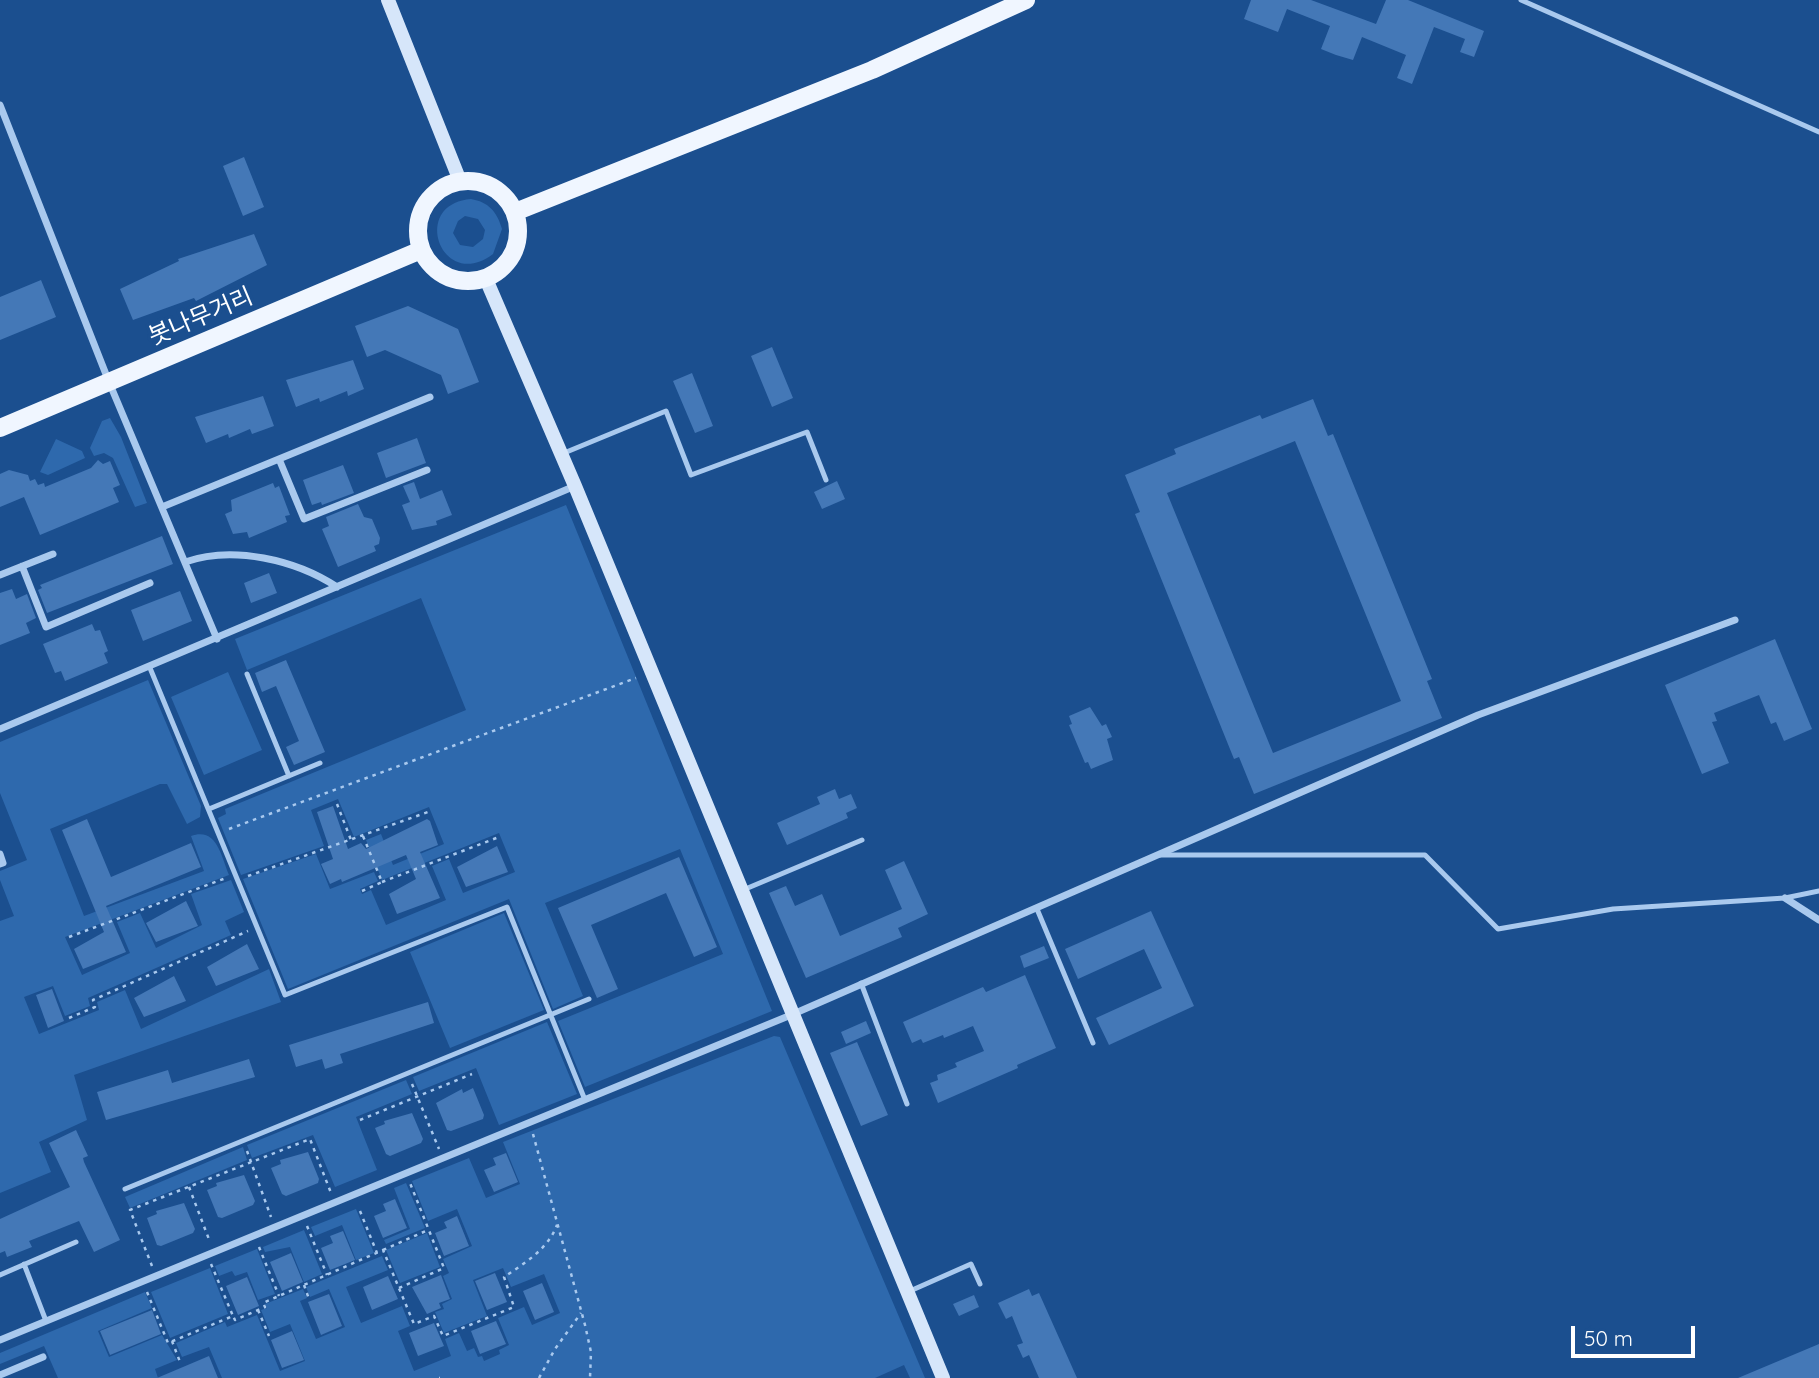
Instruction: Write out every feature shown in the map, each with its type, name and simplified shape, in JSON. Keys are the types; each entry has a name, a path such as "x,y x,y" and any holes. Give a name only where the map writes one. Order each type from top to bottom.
{"main road":[{"path":"515,212 872,70 1026,0"},
{"path":"460,181 492,187 502,194 515,212 518,235 512,257 505,266 486,279 453,280 434,268 421,250 417,228 424,206 439,190 460,181"},
{"name":"봇나무거리","path":"0,428 421,250"}],"street":[{"path":"388,0 460,181"},
{"path":"0,106 109,382 217,639"},
{"path":"486,279 575,486 943,1378"},
{"path":"162,507 430,397"},
{"path":"279,459 304,519 428,470"},
{"path":"0,729 150,668 575,486"},
{"path":"0,575 53,554"},
{"path":"185,562 226,555 265,558 316,573 337,587"},
{"path":"22,566 46,627 150,583"},
{"path":"0,1340 791,1015 1478,715 1735,620"},
{"path":"0,854 3,863 0,864"},
{"path":"1785,898 1819,920"},
{"path":"0,1375 43,1357"}],"lane":[{"path":"1521,0 1819,132"},
{"path":"561,454 666,411 691,475 807,432 826,480"},
{"path":"150,668 285,995 507,907 585,1100"},
{"path":"247,674 289,776"},
{"path":"209,809 320,763"},
{"path":"740,891 862,841"},
{"path":"1154,855 1425,855 1498,929 1613,909 1785,898 1819,891"},
{"path":"1037,909 1093,1043"},
{"path":"862,983 907,1104"},
{"path":"125,1189 589,999"},
{"path":"0,1275 76,1242"},
{"path":"24,1264 46,1321"},
{"path":"907,1292 971,1264 980,1284"}],"path":[{"path":"219,833 651,673"},
{"path":"337,804 351,840"},
{"path":"69,937 428,812"},
{"path":"363,836 382,883"},
{"path":"362,891 499,837"},
{"path":"69,1018 95,1007 93,1000 257,927"},
{"path":"408,1073 443,1158"},
{"path":"360,1120 472,1074"},
{"path":"530,1122 582,1313 591,1352 590,1378"},
{"path":"156,1276 130,1210 310,1139 335,1202"},
{"path":"243,1140 275,1227"},
{"path":"399,1288 444,1268 406,1173"},
{"path":"189,1186 234,1320 265,1307 263,1303 428,1229"},
{"path":"360,1211 377,1253"},
{"path":"303,1216 327,1275"},
{"path":"383,1250 414,1324 435,1316 443,1336 514,1307 504,1277 540,1250 554,1234 557,1225"},
{"path":"254,1235 279,1296"},
{"path":"143,1281 168,1343 233,1316"},
{"path":"304,1285 309,1299"},
{"path":"258,1310 269,1336"},
{"path":"539,1378 555,1349 582,1313"},
{"path":"172,1341 180,1362"}],"shaded area":[{"path":"471,199 482,202 494,212 502,229 493,254 475,263 459,263 447,255 440,243 437,229 441,215 452,204","holes":["465,216 478,219 485,230 483,239 473,247 460,245 453,233 458,221"]},
{"path":"110,418 121,437 147,503 135,507 113,458 104,453 94,456 90,448 102,421"},
{"path":"56,439 82,451 85,458 48,475 40,472"},
{"path":"566,505 772,1011 585,1087 558,1021 723,954 680,849 545,903 583,996 553,1009 509,899 288,989 243,879 316,854 330,889 374,872 378,881 360,889 362,894 371,890 386,925 446,900 432,866 449,859 463,893 515,872 499,833 382,880 366,840 381,834 393,865 444,844 429,807 354,837 338,799 311,810 324,846 241,875 218,818 226,814 225,809 466,710 421,598 247,670 235,639"},
{"path":"228,672 262,750 204,775 171,697"},
{"path":"148,680 201,806 200,817 187,824 167,784 160,784 50,829 84,916 204,871 191,836 200,834 212,839 229,875 65,937 82,975 130,953 117,922 140,913 156,948 202,925 191,894 231,880 244,912 225,921 231,935 88,998 90,1006 65,1016 53,986 24,997 39,1034 99,1010 97,1002 125,990 141,1029 269,969 281,1002 74,1075 87,1120 39,1142 51,1172 0,1193 0,921 14,916 0,880 0,871 27,860 0,793 0,742"},
{"path":"504,913 544,1010 450,1048 410,952"},
{"path":"547,1022 577,1094 499,1125 476,1068 419,1091 413,1077"},
{"path":"774,1036 780,1037 925,1378 910,1378 904,1365 875,1378 222,1378 209,1347 182,1357 176,1343 225,1322 227,1327 257,1315 280,1371 305,1361 290,1324 270,1332 261,1310 267,1308 265,1304 303,1289 307,1298 300,1301 316,1339 345,1327 329,1289 310,1297 306,1287 382,1256 388,1270 346,1287 361,1323 402,1306 410,1326 398,1331 414,1371 451,1356 445,1339 459,1333 467,1351 474,1348 478,1357 482,1356 484,1361 500,1354 499,1350 509,1345 498,1318 524,1307 532,1325 560,1313 544,1274 511,1287 503,1268 473,1280 487,1316 444,1333 435,1312 444,1309 442,1304 452,1299 443,1276 449,1273 443,1259 472,1246 457,1209 428,1221 412,1181 469,1158 486,1198 520,1184 503,1142"},
{"path":"406,1080 412,1094 356,1117 377,1170 335,1187 313,1135 252,1158 247,1145"},
{"path":"243,1147 247,1160 130,1208 125,1197"},
{"path":"406,1183 425,1228 386,1244 384,1240 410,1229 394,1188"},
{"path":"356,1209 374,1253 356,1260 342,1225 315,1236 311,1227"},
{"path":"304,1230 322,1274 304,1282 290,1247 265,1252 263,1247"},
{"path":"427,1233 440,1267 400,1283 386,1250"},
{"path":"257,1249 275,1294 258,1300 247,1272 235,1276 232,1271 219,1276 215,1266"},
{"path":"210,1268 228,1314 170,1338 151,1292"},
{"path":"145,1292 152,1308 98,1331 109,1357 162,1335 177,1360 155,1369 158,1378 58,1378 44,1346 0,1364 0,1353"}],"building":[{"path":"1251,0 1311,0 1376,24 1386,0 1408,0 1484,31 1474,57 1460,52 1465,39 1434,27 1412,84 1397,78 1406,55 1362,37 1353,60 1336,55 1321,49 1330,26 1287,9 1278,32 1244,19"},
{"path":"244,157 264,207 243,216 223,166"},
{"path":"254,234 267,265 196,301 194,298 133,320 120,289 179,261 178,259"},
{"path":"41,280 56,317 0,340 0,297"},
{"path":"408,306 458,329 479,382 448,394 441,375 385,350 367,357 355,326"},
{"path":"772,347 793,398 772,407 751,356"},
{"path":"353,360 364,389 348,396 347,391 320,402 319,398 296,407 286,380"},
{"path":"692,373 713,426 695,433 673,381"},
{"path":"263,396 274,426 252,434 250,429 229,438 228,434 206,443 195,417"},
{"path":"1313,399 1328,436 1333,434 1432,679 1427,681 1442,718 1254,794 1239,757 1234,759 1135,514 1140,512 1125,475 1176,454 1174,449 1260,415 1262,419","holes":["1295,441 1401,701 1273,753 1167,493"]},
{"path":"417,438 426,463 386,478 377,453"},
{"path":"98,460 103,464 110,461 120,485 113,488 119,502 40,535 24,497 0,507 0,474 9,470 28,475 30,481 35,479 38,485 44,483 45,487 91,468"},
{"path":"343,465 354,493 322,505 321,502 312,505 303,480"},
{"path":"837,481 845,499 822,509 814,492"},
{"path":"414,482 420,499 442,490 452,515 436,521 437,525 412,530 402,505 410,502 403,486"},
{"path":"273,483 275,488 279,486 290,515 285,516 287,522 249,538 247,532 233,534 225,514 232,511 231,500"},
{"path":"358,504 364,517 372,519 380,538 379,544 374,546 376,551 338,567 322,529 329,526 326,517"},
{"path":"162,536 173,564 47,613 38,590 42,588 40,585"},
{"path":"269,573 277,593 251,603 244,583"},
{"path":"12,589 16,599 27,594 36,618 26,623 30,633 0,645 0,593"},
{"path":"180,591 192,621 143,641 131,610"},
{"path":"92,624 95,631 100,630 108,651 104,653 108,663 65,681 61,671 55,673 43,644"},
{"path":"1775,639 1812,729 1784,741 1776,722 1771,724 1759,695 1714,713 1717,721 1712,722 1729,763 1702,774 1665,685"},
{"path":"286,660 325,752 294,765 286,747 299,741 276,686 262,692 255,673"},
{"path":"1090,707 1102,726 1106,724 1112,737 1107,739 1113,760 1091,769 1088,762 1085,763 1069,725 1072,724 1069,716"},
{"path":"835,789 839,799 851,794 857,808 846,813 848,818 787,845 777,823 820,804 817,797"},
{"path":"333,806 348,849 361,843 366,849 427,819 430,821 438,845 420,852 440,898 397,914 389,894 416,879 406,855 342,882 341,879 330,884 321,864 333,859 317,812"},
{"path":"87,819 111,877 191,843 201,867 106,906 126,952 83,969 74,949 104,932 62,830"},
{"path":"497,846 508,872 466,887 457,867"},
{"path":"679,857 717,947 694,957 666,893 591,925 618,989 597,998 558,908"},
{"path":"904,861 928,914 898,928 902,937 806,978 769,893 786,886 795,906 822,894 840,936 902,909 885,870"},
{"path":"186,901 198,926 156,942 146,923"},
{"path":"1151,911 1194,1006 1109,1045 1096,1018 1162,988 1144,949 1078,979 1065,949"},
{"path":"247,944 259,969 216,986 207,967"},
{"path":"1044,946 1049,958 1024,968 1020,956"},
{"path":"1025,975 1056,1048 938,1103 930,1083 938,1080 937,1075 957,1067 955,1063 984,1051 973,1026 944,1038 943,1035 923,1043 921,1039 912,1043 903,1022 983,987 986,992"},
{"path":"174,976 186,1001 144,1017 134,998"},
{"path":"52,989 64,1021 48,1028 36,995"},
{"path":"428,1002 434,1023 340,1054 343,1063 325,1069 322,1059 296,1067 289,1045"},
{"path":"866,1021 871,1033 846,1044 841,1032"},
{"path":"857,1042 888,1115 861,1126 830,1053"},
{"path":"249,1059 255,1077 106,1120 97,1092 168,1070 172,1083"},
{"path":"473,1088 484,1115 483,1119 451,1131 447,1130 436,1103 462,1089 463,1093"},
{"path":"412,1113 423,1139 421,1143 390,1156 386,1154 375,1128 385,1124 384,1121"},
{"path":"76,1130 88,1156 83,1158 84,1162 120,1240 94,1252 79,1221 29,1241 32,1247 7,1257 5,1251 0,1253 0,1219 70,1187 49,1143"},
{"path":"308,1152 319,1179 318,1183 286,1196 282,1194 271,1168 281,1164 280,1160"},
{"path":"506,1153 518,1182 494,1192 484,1170 496,1165 493,1158"},
{"path":"244,1175 255,1201 253,1205 222,1218 218,1217 207,1190 217,1186 216,1183"},
{"path":"395,1199 407,1228 383,1238 374,1216 386,1211 383,1204"},
{"path":"184,1203 195,1229 193,1233 161,1246 157,1245 147,1218 157,1214 156,1211"},
{"path":"457,1216 469,1246 444,1256 435,1233 447,1228 444,1222"},
{"path":"343,1231 355,1260 330,1270 321,1248 333,1243 330,1236"},
{"path":"291,1253 303,1282 282,1291 270,1262"},
{"path":"495,1273 507,1302 487,1310 475,1281"},
{"path":"441,1275 450,1299 439,1303 441,1308 427,1314 412,1287"},
{"path":"388,1276 398,1299 372,1310 363,1287"},
{"path":"247,1277 259,1306 238,1315 226,1286"},
{"path":"542,1283 554,1312 535,1320 523,1291"},
{"path":"1029,1289 1032,1296 1039,1293 1077,1378 1039,1378 1029,1355 1023,1358 1017,1345 1023,1343 1012,1316 1006,1319 998,1303"},
{"path":"329,1294 342,1326 321,1335 308,1302"},
{"path":"974,1295 979,1307 959,1316 953,1304"},
{"path":"152,1310 161,1334 110,1355 100,1331"},
{"path":"496,1321 506,1344 480,1354 471,1331"},
{"path":"434,1323 444,1346 418,1356 409,1333"},
{"path":"292,1331 304,1360 282,1368 271,1340"},
{"path":"1819,1344 1819,1378 1738,1378"},
{"path":"209,1356 218,1378 157,1378"}]}
